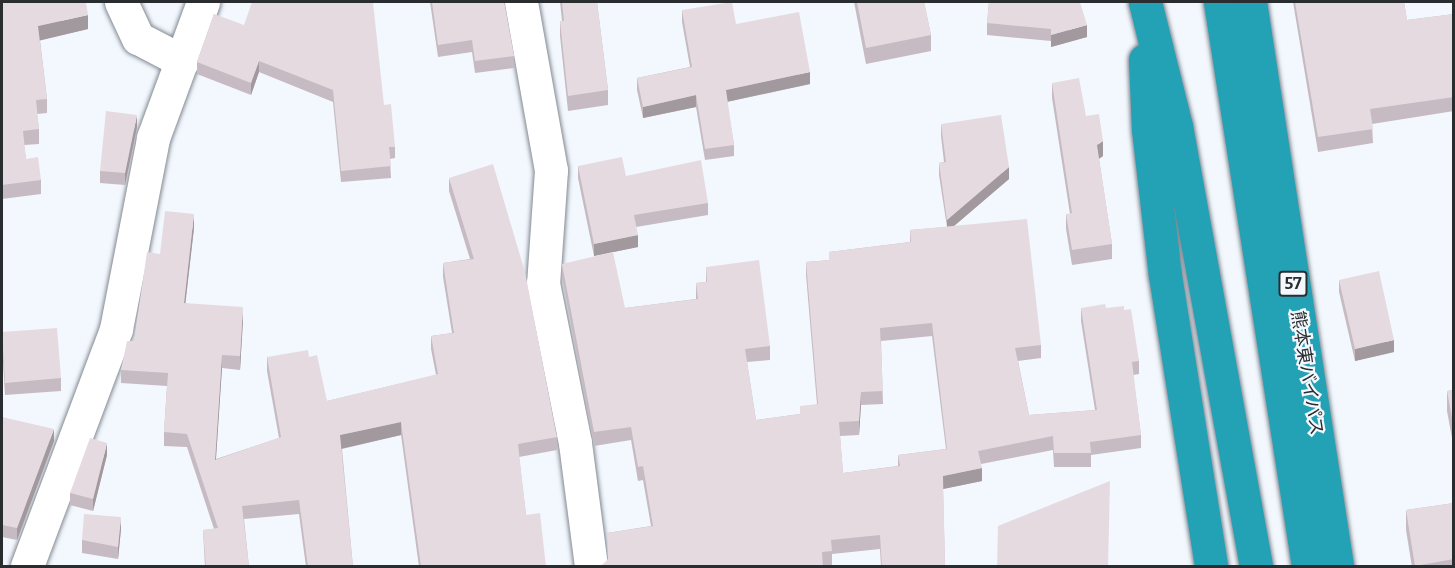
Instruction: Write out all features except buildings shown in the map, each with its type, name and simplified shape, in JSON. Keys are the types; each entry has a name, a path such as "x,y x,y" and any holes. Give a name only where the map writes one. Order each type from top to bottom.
{"highway":[{"path":"1144,2 1148,129 1165,274 1211,567"},
{"path":"1144,2 1176,126 1256,567"},
{"path":"1220,2 1308,567"},
{"name":"熊本東バイパス","path":"1250,2 1337,567"}],"street":[{"path":"121,2 138,38 182,61"},
{"path":"27,567 116,329 153,138 204,2"},
{"path":"521,2 551,170 543,283 575,443 591,567"}]}
